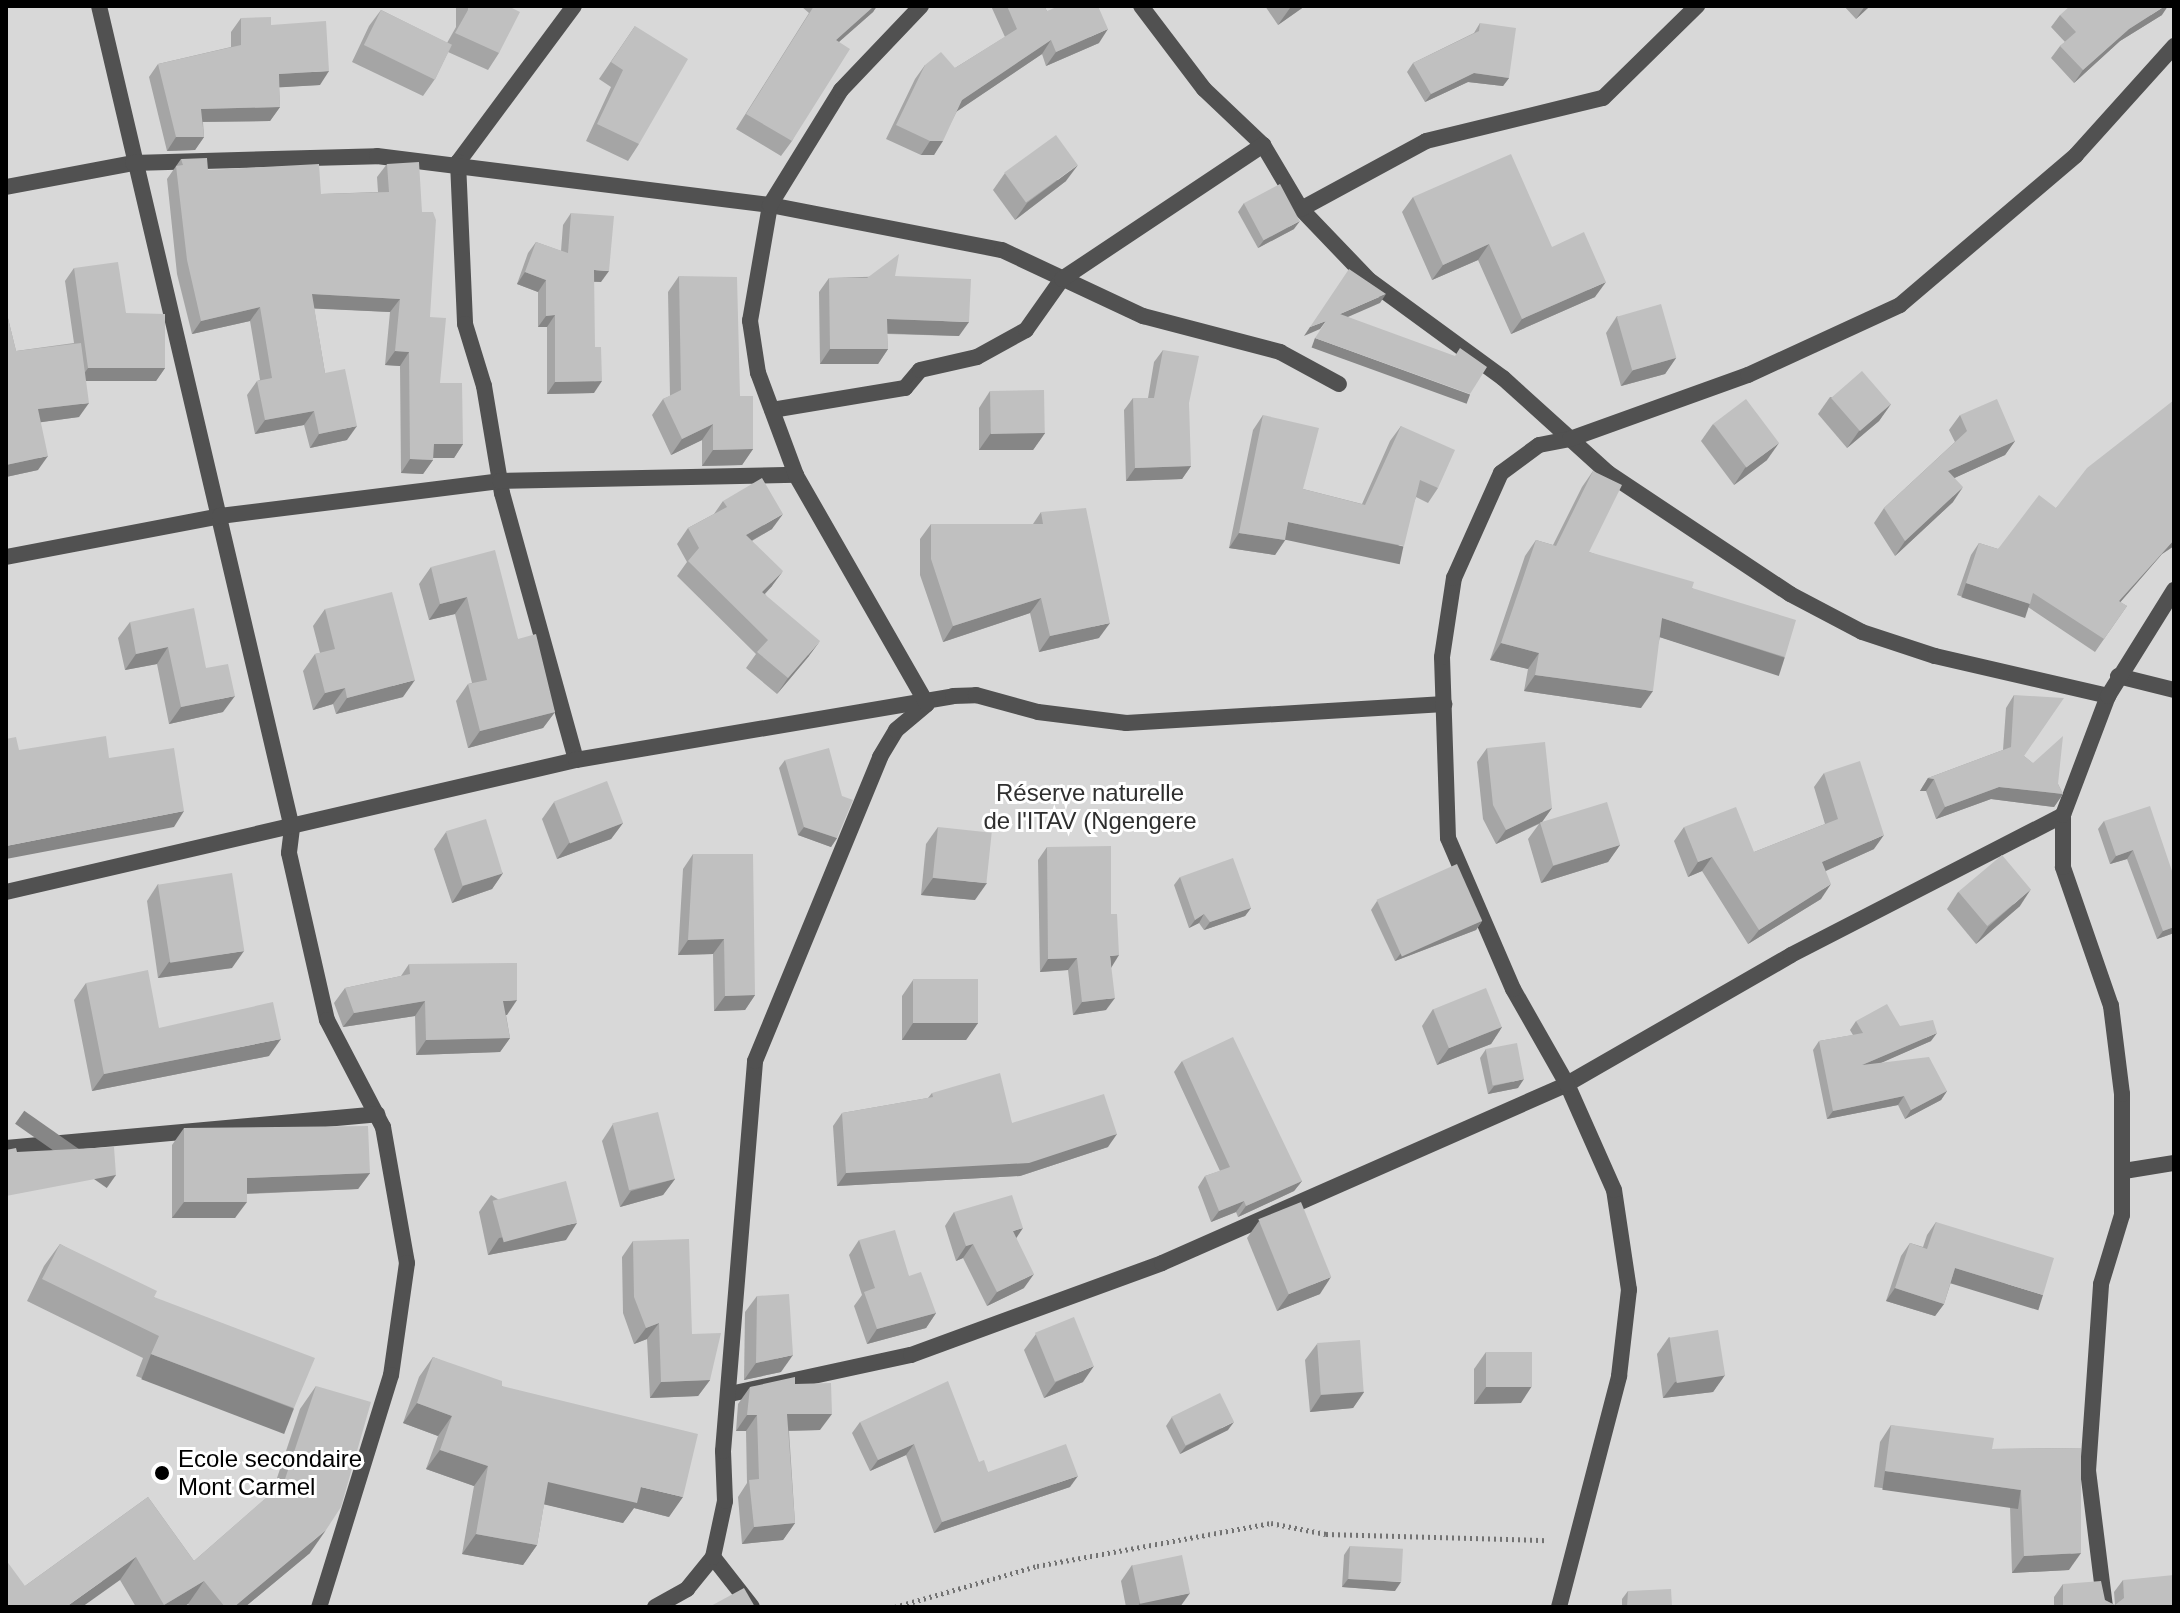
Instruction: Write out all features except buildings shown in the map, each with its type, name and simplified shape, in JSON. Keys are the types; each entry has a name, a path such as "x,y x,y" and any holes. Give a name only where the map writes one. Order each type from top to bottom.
{"street":[{"path":"99,6 133,163 220,516 292,828 289,853 327,1020 377,1114 407,1263 391,1375 319,1607"},
{"path":"574,6 458,162 465,324 484,386 500,481 576,760"},
{"path":"921,6 841,90 770,205 750,321 758,373 796,475 927,704"},
{"path":"1141,6 1204,89 1263,145 1301,209 1369,280 1503,378 1608,473 1700,537 1862,632 1935,656 2108,696"},
{"path":"1301,209 1426,141 1603,98 1697,6"},
{"path":"1559,1607 1619,1376 1629,1290 1614,1190 1567,1084 1513,989 1448,838 1442,657 1454,578 1501,473 1539,445 1570,439 1748,375 1900,305 2076,155 2174,46"},
{"path":"772,410 905,388 920,370 977,357 1026,330 1062,279 1263,145"},
{"path":"6,187 133,163 257,156 458,162 770,205 1002,250 1143,316 1280,352 1339,384"},
{"path":"6,557 220,516 500,481 796,475"},
{"path":"2105,1607 2088,1471 2101,1284 2122,1215 2124,1171 2111,1006 2063,867 2063,815 2108,696 2174,590"},
{"path":"2118,676 2174,690"},
{"path":"6,892 576,760 976,695 1038,712 1126,723 1444,704"},
{"path":"655,1607 687,1589 713,1557 725,1501 723,1451 755,1061 880,757 896,730 927,704"},
{"path":"730,1394 911,1355 1148,1268 1567,1084 1791,955 2063,815"},
{"path":"6,1148 377,1114"},
{"path":"2124,1171 2174,1163"},
{"path":"713,1557 752,1607"}],"path":[{"path":"895,1607 1037,1566 1271,1523 1326,1534 1576,1541"}],"green space":[{"name":"Réserve naturelle de l'ITAV (Ngengere","path":"6,6 2174,6 2174,1607 6,1607"}],"place":[{"name":"Ecole secondaire Mont Carmel","path":"162,1473"}]}
